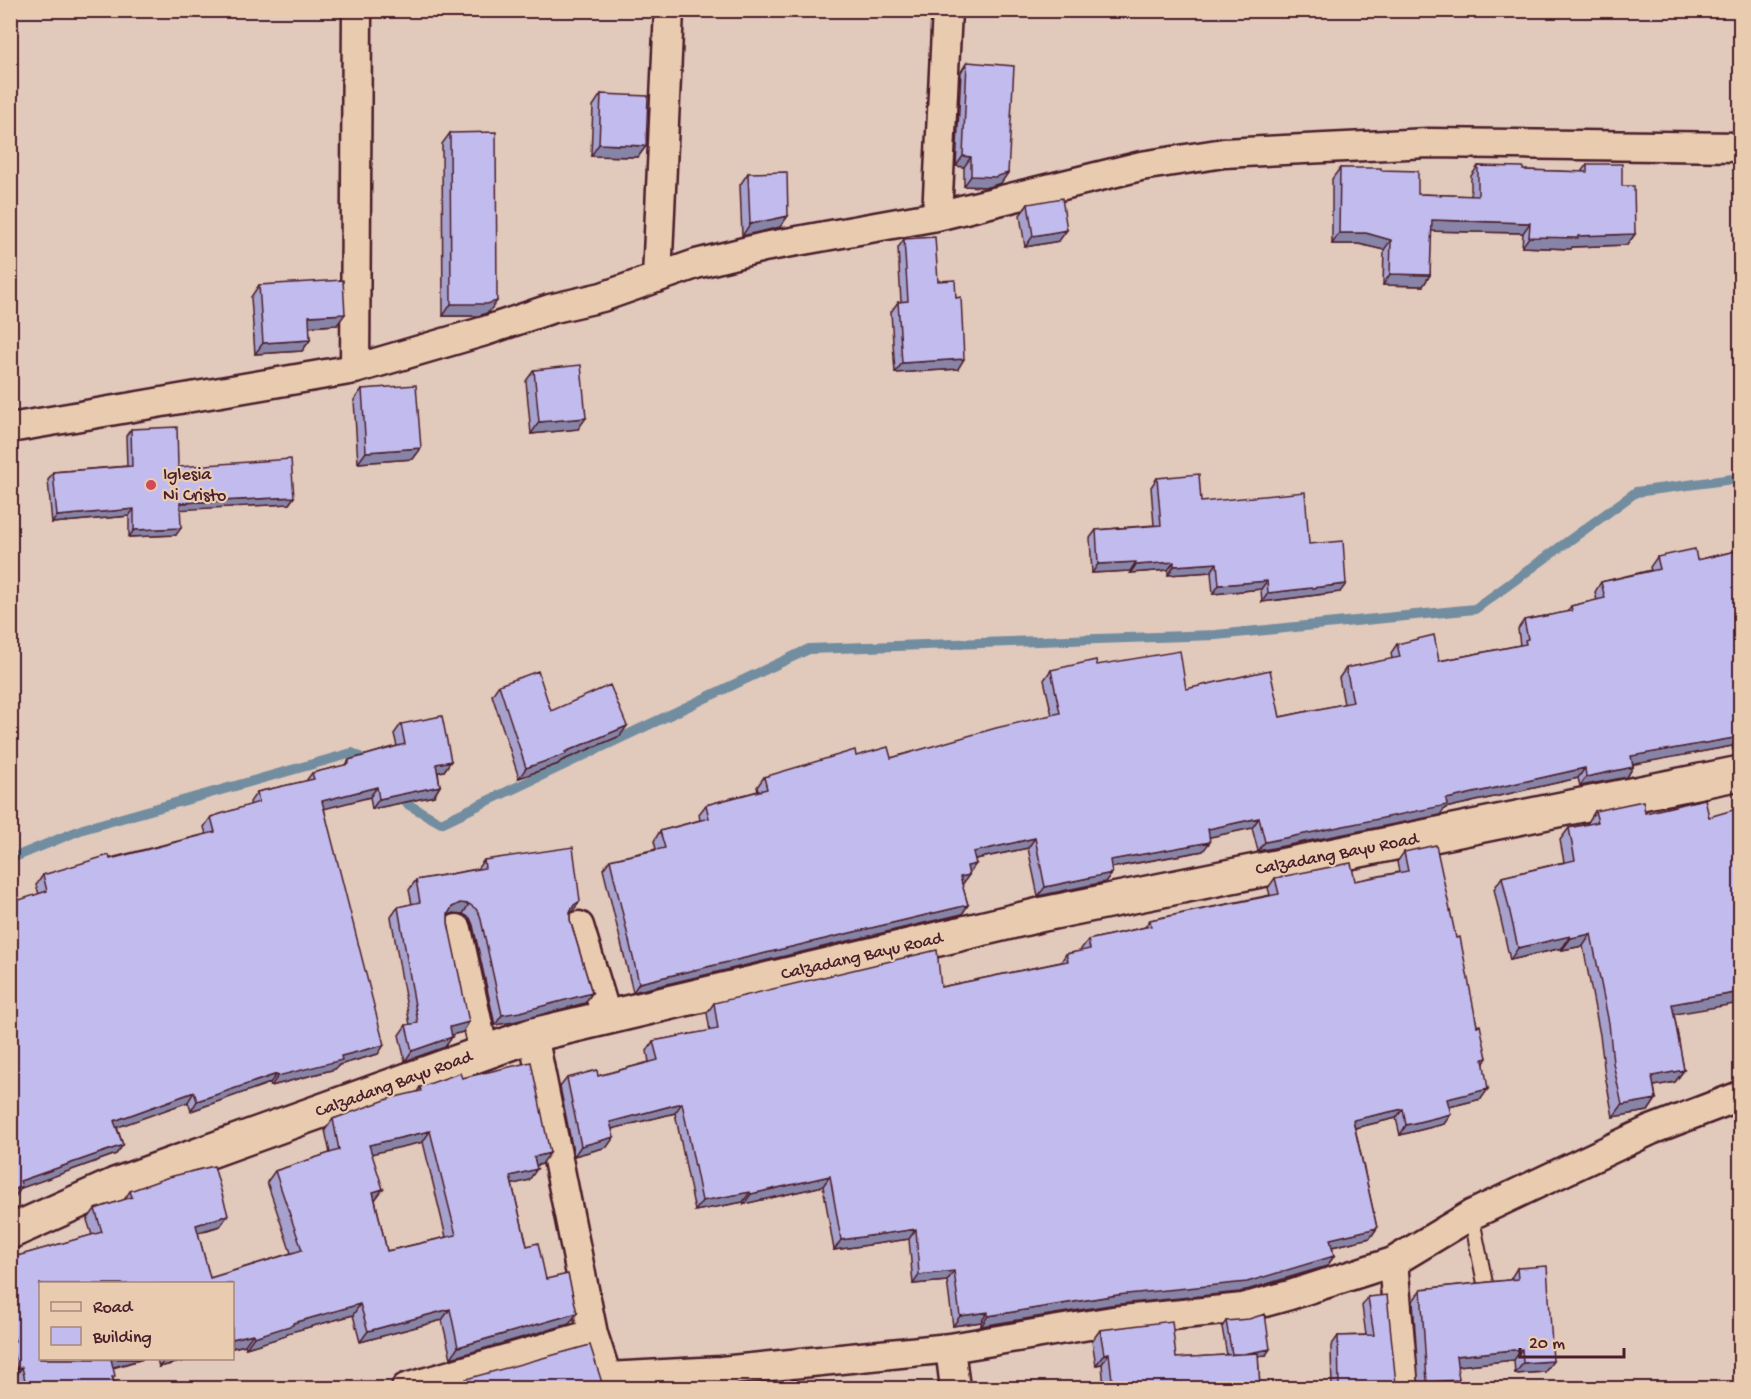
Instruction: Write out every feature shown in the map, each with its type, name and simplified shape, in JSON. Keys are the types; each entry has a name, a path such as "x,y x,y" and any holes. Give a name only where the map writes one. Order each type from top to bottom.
{"street":[{"path":"355,369 357,10"},
{"path":"657,278 669,10"},
{"path":"937,216 947,10"},
{"path":"10,428 355,369 485,331 550,309 602,297 696,264 764,247 937,216 1141,166 1224,153 1428,143 1740,147"},
{"name":"Calzadang Bayu Road","path":"10,1232 115,1185 533,1035 1044,914 1740,773"},
{"path":"579,926 607,1018"},
{"path":"457,929 484,1053"},
{"path":"533,1035 592,1334 608,1383 950,1348 1113,1321 1243,1308 1393,1262 1471,1215 1651,1130 1740,1096"},
{"path":"1393,1262 1404,1389"},
{"path":"405,1389 592,1334"},
{"path":"950,1348 955,1389"}],"lane":[{"path":"1471,1215 1485,1283"}],"building":[{"path":"967,62 1014,66 1008,173 995,177 971,176 971,157 963,156"},
{"path":"601,94 648,96 646,146 599,144"},
{"path":"496,132 497,301 487,304 451,304 450,133"},
{"path":"1587,164 1622,164 1622,186 1634,186 1635,234 1578,236 1578,238 1529,237 1530,223 1432,220 1430,275 1390,274 1391,240 1366,233 1339,233 1340,168 1418,171 1418,194 1478,196 1478,166 1587,172"},
{"path":"787,172 788,216 750,224 748,173"},
{"path":"1062,198 1067,230 1033,236 1028,204"},
{"path":"935,237 938,281 955,280 956,298 961,297 964,359 902,363 898,302 908,301 904,239"},
{"path":"343,280 345,314 309,316 310,340 263,343 259,285"},
{"path":"581,365 586,418 539,422 534,370"},
{"path":"416,385 421,448 366,452 362,389"},
{"path":"177,427 178,467 291,459 294,497 180,503 181,528 134,530 134,509 57,516 53,472 132,466 131,429"},
{"path":"1199,474 1201,502 1305,492 1309,544 1343,541 1346,584 1268,593 1267,581 1219,585 1217,563 1174,566 1174,562 1136,565 1136,562 1098,564 1096,530 1161,525 1157,478"},
{"path":"1695,549 1697,560 1736,551 1738,557 1740,556 1740,739 1739,737 1631,756 1633,767 1586,777 1585,768 1446,799 1447,805 1265,842 1259,818 1208,829 1210,842 1110,860 1112,873 1045,887 1035,838 973,852 976,864 967,866 969,875 960,877 968,905 639,983 610,860 665,848 660,831 709,818 706,805 767,789 764,777 855,750 856,756 888,747 891,758 996,728 1060,713 1051,670 1096,660 1097,665 1180,651 1186,689 1270,670 1280,717 1353,702 1346,668 1400,657 1397,644 1434,635 1439,661 1526,644 1525,640 1528,639 1524,620 1572,611 1571,606 1605,598 1601,582 1660,569 1657,557"},
{"path":"538,671 551,711 610,685 627,726 565,752 566,754 526,768 499,685"},
{"path":"442,716 451,761 436,764 440,786 379,799 377,787 322,801 384,1045 341,1056 342,1060 278,1076 277,1074 197,1101 194,1092 114,1121 123,1145 20,1181 22,1187 10,1191 10,903 47,891 43,875 109,855 110,859 215,832 211,817 259,802 257,792 314,779 312,773 349,764 349,760 405,744 401,724"},
{"path":"1705,799 1709,817 1740,808 1740,992 1672,1004 1684,1070 1652,1076 1656,1099 1622,1105 1613,1063 1609,1023 1591,934 1571,938 1570,936 1518,948 1502,877 1575,860 1569,828 1598,822 1595,811 1643,801 1645,813"},
{"path":"1436,845 1456,938 1460,937 1477,1026 1480,1025 1487,1058 1483,1059 1488,1089 1447,1099 1451,1114 1406,1125 1403,1109 1353,1120 1377,1228 1330,1239 1334,1256 1247,1282 1117,1295 988,1316 988,1312 960,1316 954,1271 919,1275 916,1229 841,1240 830,1176 751,1194 750,1192 702,1201 682,1103 610,1122 614,1137 581,1146 567,1078 597,1070 598,1076 658,1060 653,1041 718,1029 714,1003 937,950 941,987 1068,961 1066,954 1090,949 1088,940 1151,926 1150,920 1279,894 1275,878 1351,863 1355,881 1408,871 1404,852"},
{"path":"573,847 580,901 570,912 570,920 592,993 502,1015 480,915 469,904 460,903 452,907 448,914 448,923 469,1022 450,1027 452,1037 412,1051 406,1025 418,1023 398,907 420,902 416,880 485,868 484,860"},
{"path":"531,1062 550,1153 534,1157 537,1169 510,1176 527,1246 538,1243 546,1279 568,1274 577,1313 458,1347 450,1309 368,1331 360,1304 254,1337 253,1334 234,1339 234,1282 39,1282 39,1360 111,1360 115,1376 112,1377 116,1389 27,1389 22,1367 17,1369 11,1342 15,1341 10,1324 10,1258 102,1232 95,1209 132,1197 130,1191 169,1177 214,1166 228,1215 196,1225 210,1278 302,1250 275,1171 339,1150 333,1119 391,1098 421,1091 420,1087 460,1073 462,1078","holes":["430,1131 456,1235 387,1251 373,1192 383,1189 369,1145"]},
{"path":"1547,1266 1553,1361 1523,1363 1522,1349 1456,1356 1459,1380 1427,1382 1421,1289 1518,1279 1517,1268"},
{"path":"1387,1295 1396,1384 1387,1385 1387,1389 1345,1389 1345,1386 1339,1386 1338,1336 1374,1335 1368,1297"},
{"path":"1265,1314 1270,1349 1232,1354 1226,1321 1249,1319"},
{"path":"1172,1321 1176,1358 1258,1353 1260,1389 1113,1389 1109,1353 1104,1354 1100,1330"},
{"path":"590,1345 604,1389 468,1389 466,1379"}],"waterway":[{"path":"399,792 409,805 441,823 809,649 1216,635 1475,609 1636,492 1740,478"},
{"path":"10,859 83,829 352,753 372,764"}],"place":[{"name":"Iglesia Ni Cristo","path":"151,485"}]}
